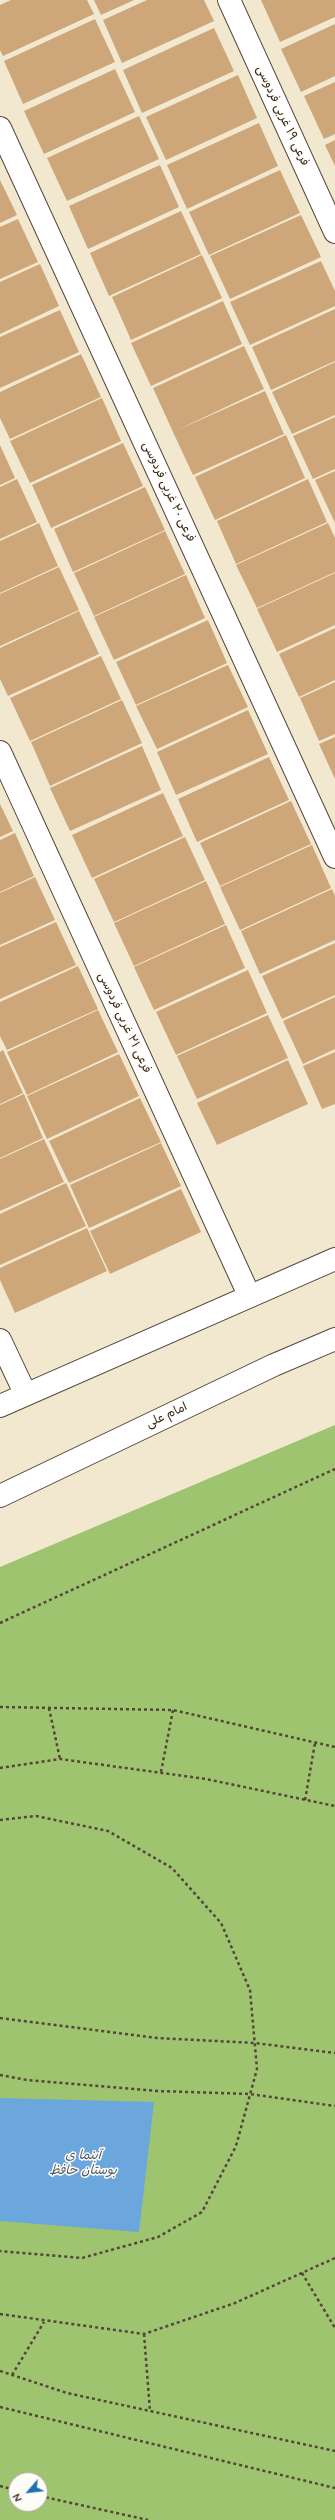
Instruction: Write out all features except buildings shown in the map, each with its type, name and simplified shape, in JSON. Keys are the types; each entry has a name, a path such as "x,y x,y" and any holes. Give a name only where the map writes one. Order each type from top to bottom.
{"street":[{"name":"فرعی ۱۹ غربی فردوسی","path":"229,0 335,232"},
{"name":"فرعی ۲۰ غربی فردوسی","path":"0,128 335,857"},
{"name":"فرعی ۲۱ غربی فردوسی","path":"0,752 249,1295"},
{"path":"0,1406 25,1393 335,1259"},
{"name":"امام علی","path":"0,1496 10,1485 267,1368 335,1339"},
{"path":"0,1340 25,1393"}],"path":[{"path":"0,1623 335,1470"},
{"path":"0,1707 173,1710 335,1747"},
{"path":"49,1708 60,1759"},
{"path":"161,1772 173,1710"},
{"path":"305,1800 315,1743"},
{"path":"0,1768 60,1759 206,1779 335,1806"},
{"path":"0,1820 36,1816 108,1831 172,1868 221,1923 250,1990 257,2069 236,2146 202,2212 158,2237 82,2258 0,2251"},
{"path":"0,2018 157,2038 255,2043 335,2053"},
{"path":"0,2075 26,2080 157,2090 250,2094 335,2106"},
{"path":"0,2314 44,2322 144,2334 236,2303 335,2258"},
{"path":"302,2273 335,2328"},
{"path":"12,2375 44,2322"},
{"path":"144,2334 150,2411"},
{"path":"0,2371 67,2393 335,2451"},
{"path":"0,2407 335,2488"},
{"path":"48,2498 148,2520"}],"green space":[{"path":"335,1425 335,2520 0,2520 0,1567"}],"water":[{"name":"آبنما ی بوستان حافظ","path":"0,2098 154,2102 139,2232 0,2221"}]}
